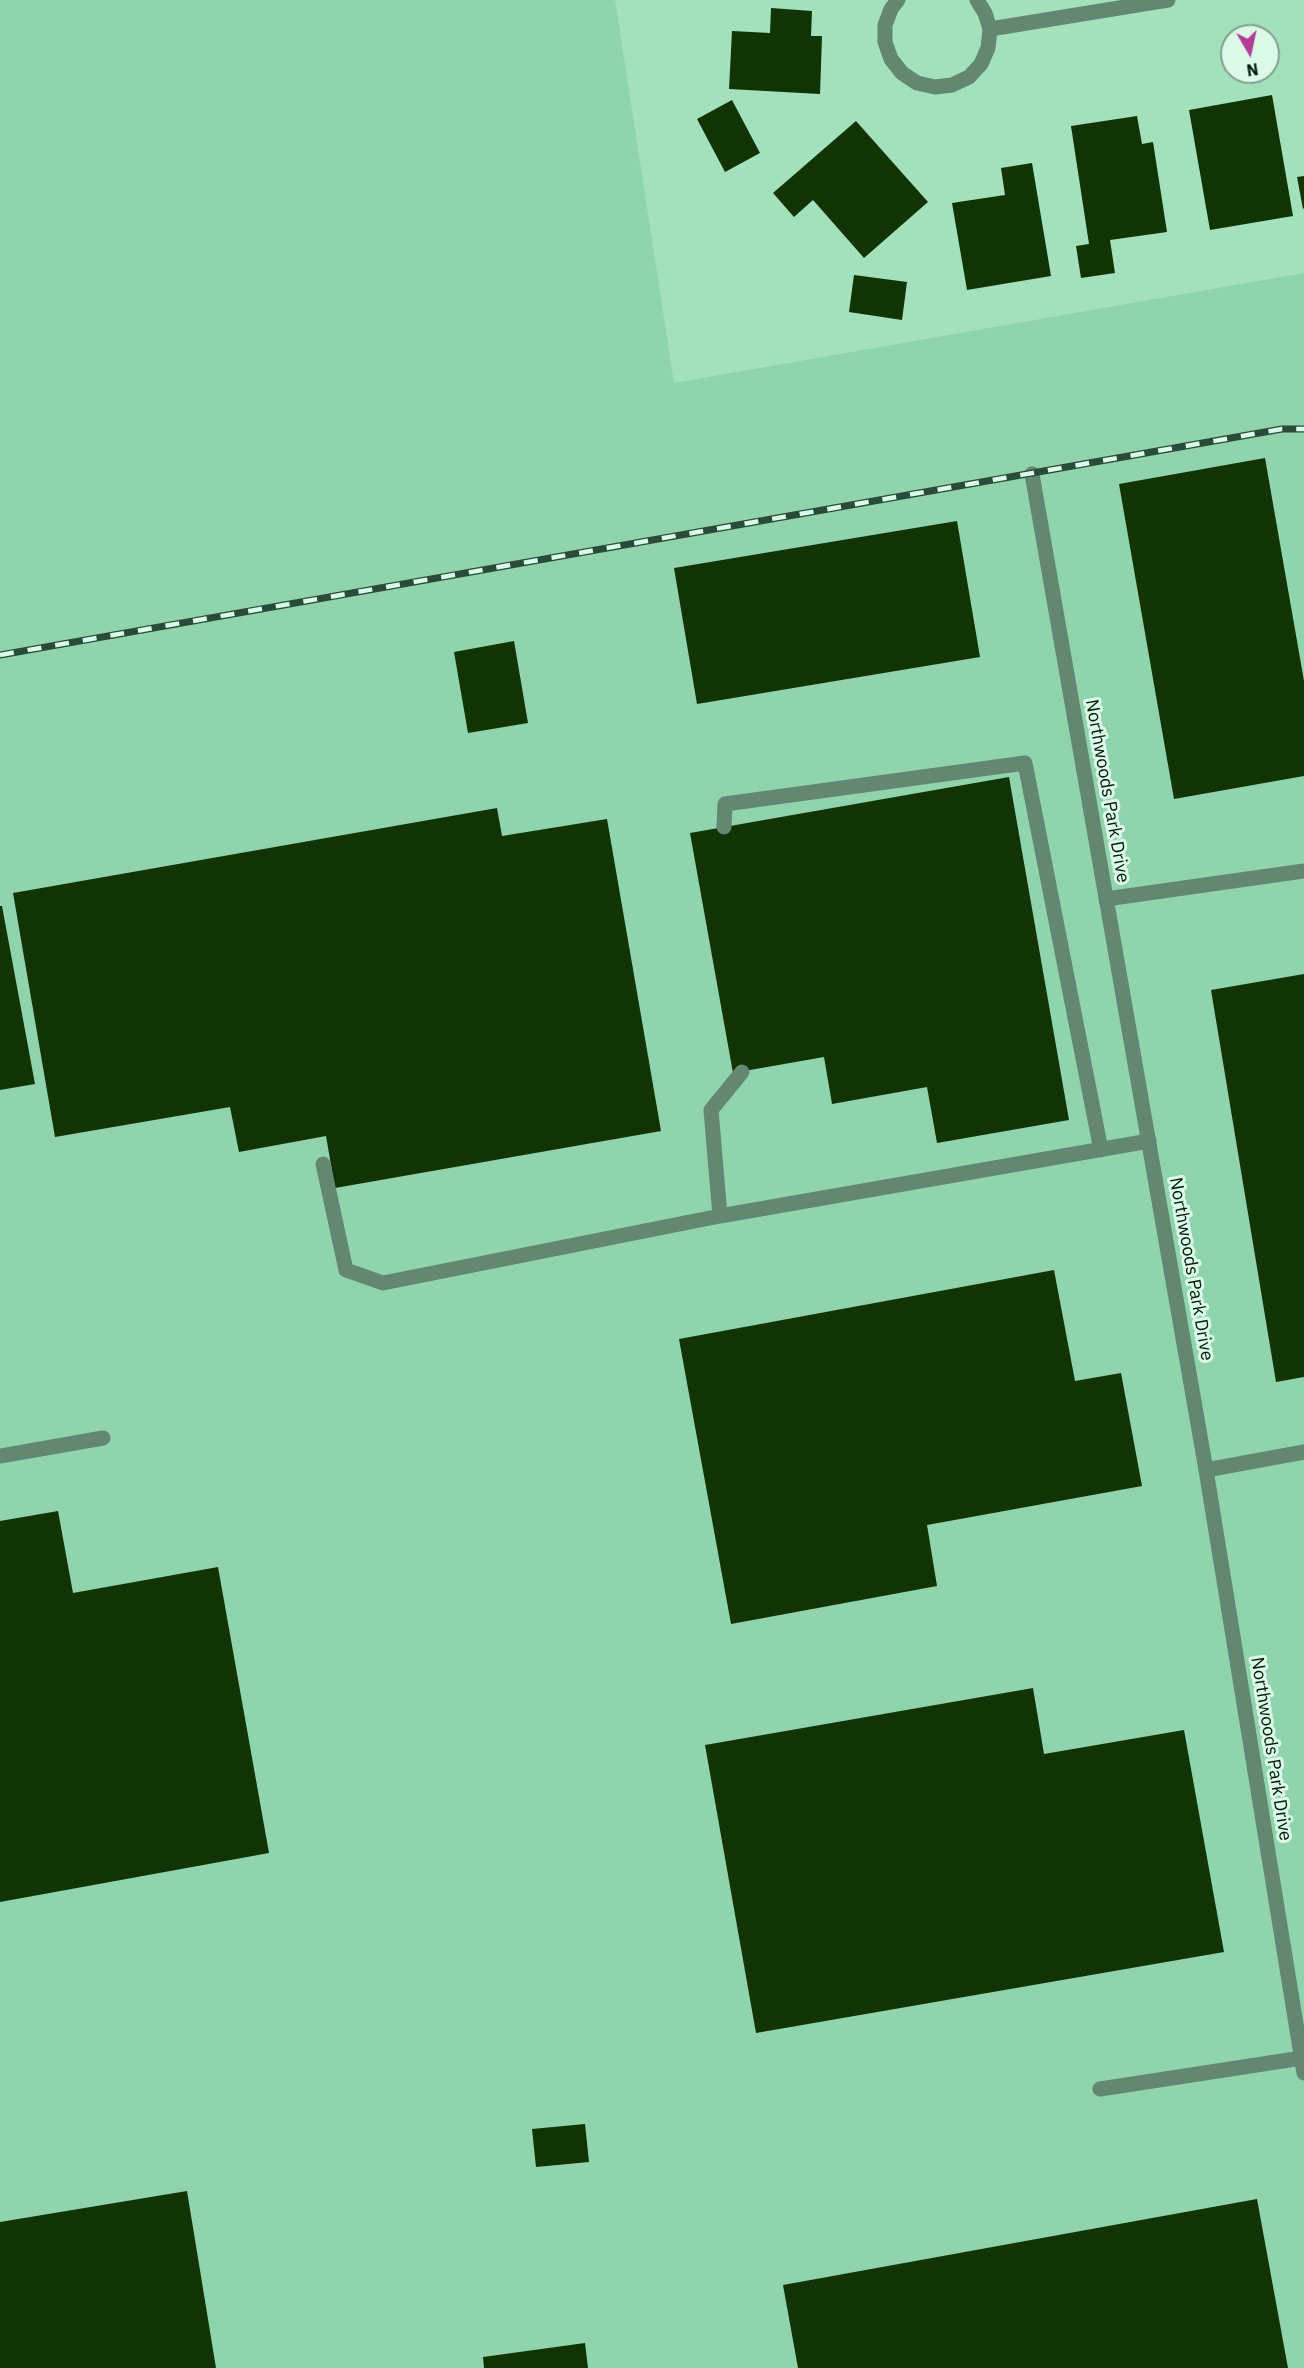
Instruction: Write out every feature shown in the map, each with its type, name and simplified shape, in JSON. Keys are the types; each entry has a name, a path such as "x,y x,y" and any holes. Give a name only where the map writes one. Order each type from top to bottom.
{"street":[{"path":"898,0 891,9 885,25 885,42 891,59 902,73 916,83 935,87 952,85 969,77 981,64 988,48 990,29 985,13 976,0"},
{"path":"990,29 1168,0"},
{"name":"Northwoods Park Drive","path":"1032,474 1206,1470 1300,2026 1303,2065"},
{"path":"724,827 725,804 1025,763 1101,1150"},
{"path":"1106,899 1304,870"},
{"path":"720,1216 711,1110 742,1072"},
{"path":"323,1164 345,1270 382,1283 720,1216 1149,1141"},
{"path":"0,1455 103,1438"},
{"path":"1206,1470 1304,1452"},
{"path":"1100,2089 1303,2065"}],"shaded area":[{"path":"0,0 615,0 674,383 1304,273 1304,2368 0,2368"}],"building":[{"path":"771,8 812,11 811,36 822,36 820,94 729,89 732,31 770,33"},
{"path":"1272,95 1293,216 1210,230 1189,110"},
{"path":"732,100 760,153 725,172 697,119"},
{"path":"1137,116 1142,144 1153,142 1167,232 1110,240 1115,273 1081,278 1076,246 1089,244 1071,126"},
{"path":"856,121 928,202 864,258 813,200 794,217 773,193"},
{"path":"1032,163 1051,276 967,290 952,203 1005,195 1001,168"},
{"path":"1304,176 1304,208 1303,209 1297,177"},
{"path":"854,275 907,282 902,320 849,312"},
{"path":"1265,458 1304,681 1304,776 1174,799 1119,484"},
{"path":"957,521 980,657 697,704 674,568"},
{"path":"514,641 528,723 468,733 454,652"},
{"path":"1009,777 1069,1120 937,1143 927,1087 832,1104 824,1057 733,1073 690,833"},
{"path":"497,808 502,836 607,819 661,1131 335,1188 326,1136 239,1152 230,1107 55,1137 13,893"},
{"path":"0,906 2,906 35,1084 0,1090"},
{"path":"1304,974 1304,1377 1276,1382 1211,990"},
{"path":"1054,1270 1075,1381 1121,1373 1142,1486 927,1525 937,1586 731,1624 679,1339"},
{"path":"58,1511 73,1593 218,1567 269,1853 0,1902 0,1521"},
{"path":"1033,1688 1044,1754 1184,1730 1224,1952 756,2033 705,1745"},
{"path":"585,2124 589,2162 536,2167 532,2129"},
{"path":"187,2191 216,2368 0,2368 0,2222"},
{"path":"1257,2199 1288,2368 798,2368 783,2285"},
{"path":"585,2343 588,2368 484,2368 483,2357"}],"railway":[{"path":"0,655 1282,429 1304,429"}]}
